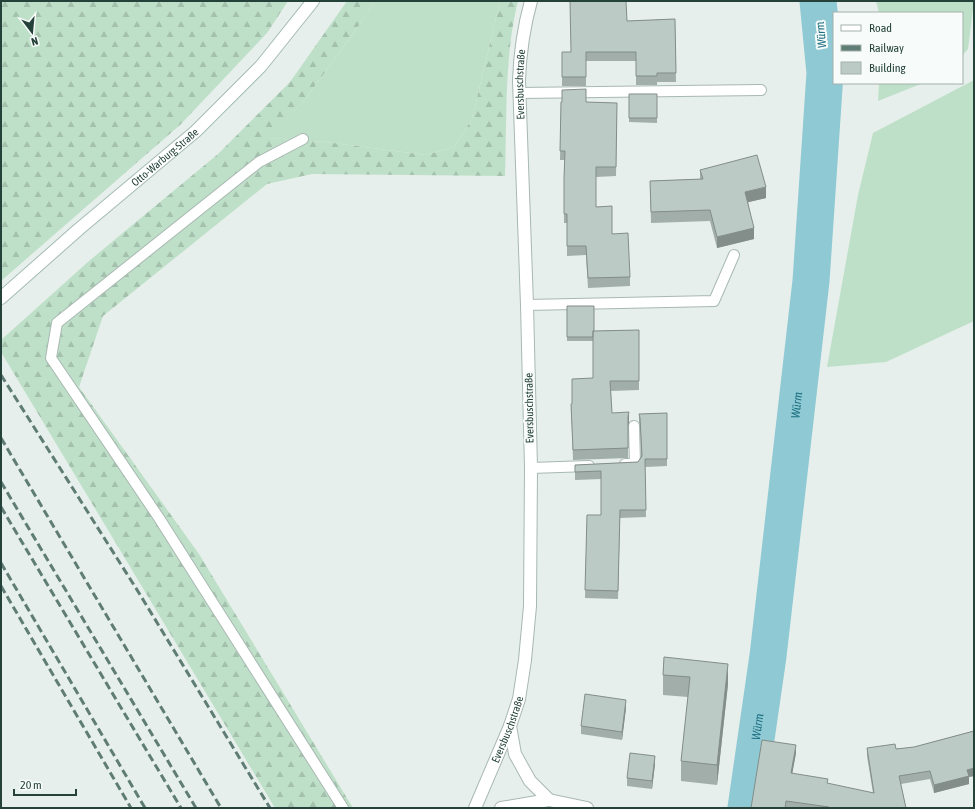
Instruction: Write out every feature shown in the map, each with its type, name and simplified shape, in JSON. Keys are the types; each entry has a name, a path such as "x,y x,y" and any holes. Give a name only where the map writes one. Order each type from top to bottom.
{"street":[{"name":"Otto-Warburg-Straße","path":"1,298 79,229 196,131 261,66 313,1"},
{"name":"Eversbuschstraße","path":"475,808 510,726 521,688 530,606 531,468 519,69 531,1"},
{"path":"510,726 515,754 530,781 549,800"},
{"path":"501,808 549,800 587,808"}],"lane":[{"path":"519,93 761,90"},
{"path":"303,139 259,162 57,323 51,358 159,518 343,808"},
{"path":"527,305 714,301 734,255"},
{"path":"613,464 635,464 634,426"},
{"path":"531,468 598,465"}],"green space":[{"path":"1,1 288,1 267,33 180,125 1,281"},
{"path":"347,1 374,1 362,21 304,101 268,138 326,142 426,155 454,147 472,119 500,1 518,1 510,44 508,66 505,176 312,174 267,184 103,316 79,387 199,554 353,808 275,808 1,352 1,340 89,261 218,154 290,82"},
{"path":"374,1 500,1 472,119 454,147 426,155 326,142 267,138 304,101 362,21"},
{"path":"876,1 974,1 968,49 963,55 963,12 879,12"},
{"path":"974,80 974,321 886,362 827,367 858,195 873,133"},
{"path":"879,84 920,84 878,101"}],"building":[{"path":"570,1 626,1 627,21 675,19 676,73 657,73 657,76 636,76 636,52 586,52 586,77 562,77 562,52 571,52"},
{"path":"586,89 586,102 617,103 616,167 596,167 596,207 612,206 612,234 628,233 630,277 588,278 586,246 567,246 567,214 564,214 565,151 560,151 562,90"},
{"path":"629,94 657,94 657,118 629,118"},
{"path":"757,155 766,187 745,192 754,228 717,237 710,210 651,212 650,181 703,179 700,170"},
{"path":"567,306 594,306 593,337 567,337"},
{"path":"639,330 639,381 610,381 612,413 629,412 628,448 573,450 571,404 572,379 593,378 593,331"},
{"path":"667,413 667,459 645,459 646,510 620,510 618,591 585,590 587,515 601,515 601,471 575,472 575,465 638,462 642,456 639,414"},
{"path":"664,657 728,664 717,765 681,761 690,677 663,675"},
{"path":"585,694 626,700 622,732 581,726"},
{"path":"974,731 974,768 967,770 969,776 934,785 930,771 899,776 906,808 829,808 786,801 785,808 751,808 762,740 796,745 791,773 828,779 827,783 874,793 867,748 895,744 896,749 914,747"},
{"path":"630,753 655,756 652,781 627,778"}],"waterway":[{"name":"Würm","path":"746,808 768,656 811,281 825,73 818,1"}],"railway":[{"path":"1,375 139,593 270,808"},
{"path":"1,438 221,808"},
{"path":"1,482 196,808"},
{"path":"1,507 181,808"},
{"path":"1,563 145,808"},
{"path":"1,586 131,808"}]}
